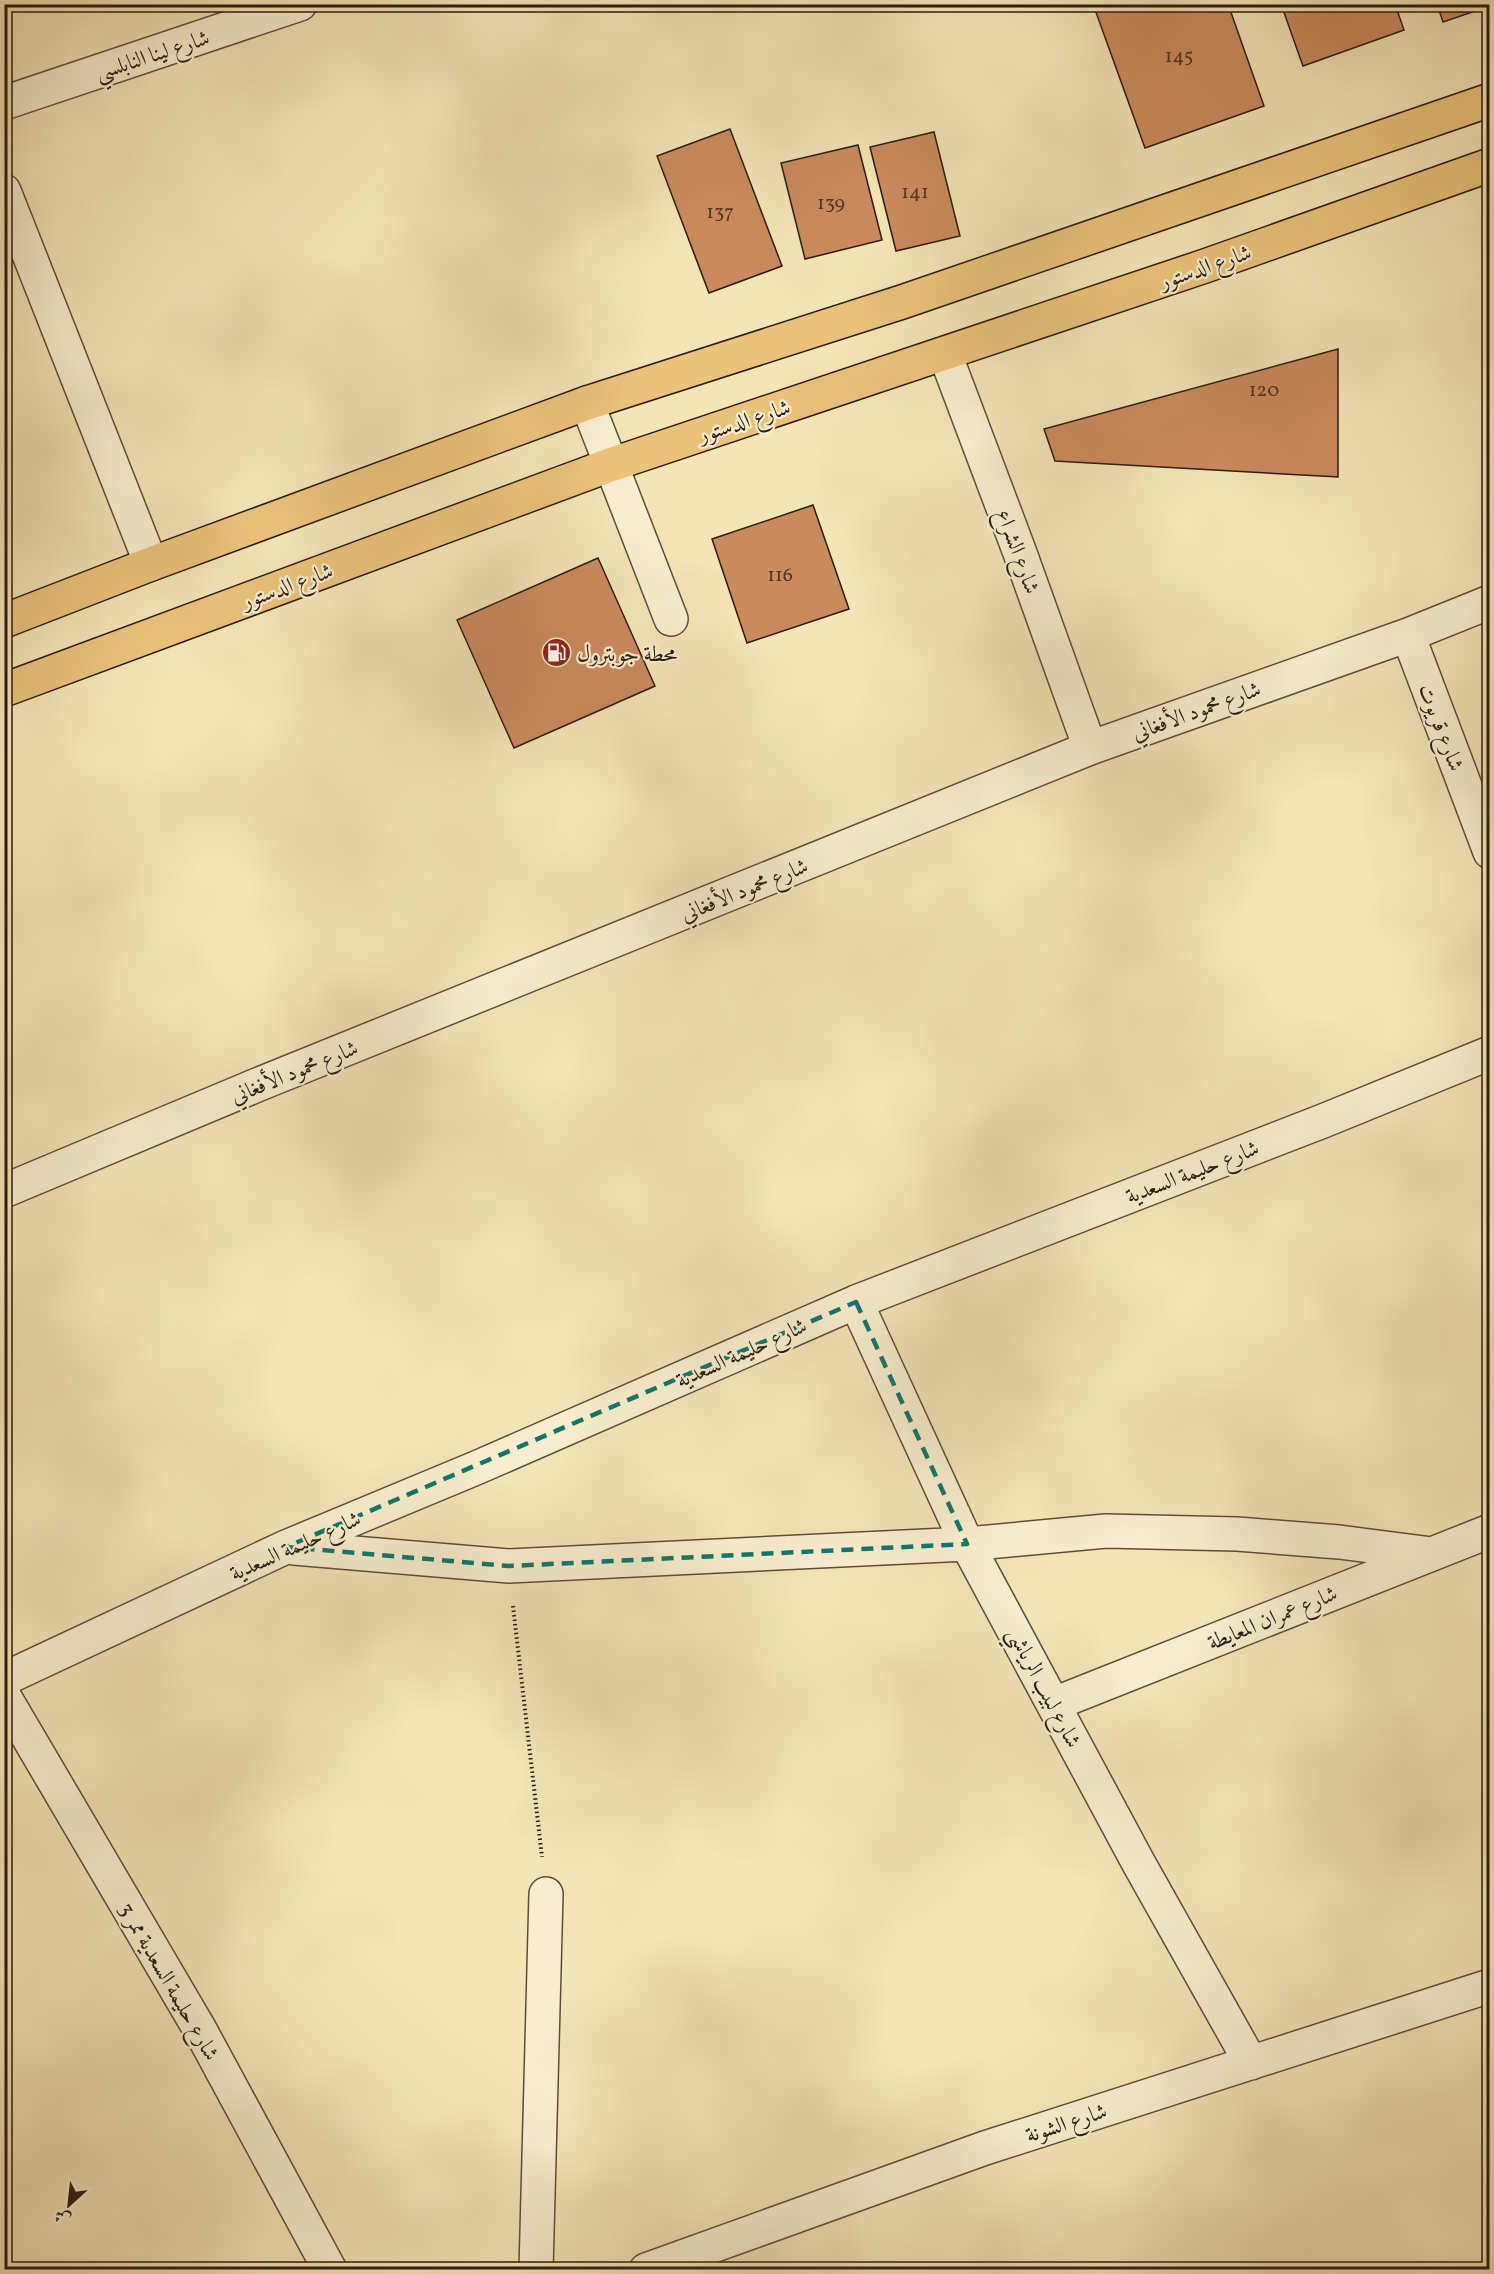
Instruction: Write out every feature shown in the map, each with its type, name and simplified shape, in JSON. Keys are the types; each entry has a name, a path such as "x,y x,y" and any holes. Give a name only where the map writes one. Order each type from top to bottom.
{"main road":[{"path":"4,621 151,564 588,403 902,302 1490,100"},
{"name":"شارع الدستور","path":"4,690 610,465 1205,266 1490,165"}],"street":[{"name":"شارع لينا النابلسي","path":"4,103 300,4"},
{"path":"4,191 151,564"},
{"name":"شارع الشراع","path":"945,354 1090,748"},
{"path":"588,403 671,619"},
{"name":"شارع محمود الأفغاني","path":"4,1191 268,1081 1090,748 1408,635 1490,602"},
{"name":"شارع قريوت","path":"1408,635 1490,852"},
{"name":"شارع حليمة السعدية","path":"4,1679 286,1547 487,1463 856,1302 1323,1121 1490,1053"},
{"name":"شارع لبيب الرياشي","path":"856,1302 967,1544 1138,1862 1251,2063"},
{"path":"286,1547 509,1566 967,1544 1106,1531 1237,1534 1339,1542 1432,1554"},
{"name":"شارع عمران المعايطة","path":"1054,1704 1490,1531"},
{"name":"شارع حليمة السعدية ممر 3","path":"4,1696 199,2028 330,2270"},
{"path":"536,2270 546,1894"},
{"name":"شارع الشونة","path":"646,2270 985,2148 1490,1986"}],"path":[{"path":"509,1566 546,1894"}],"highlighted area":[{"path":"856,1302 967,1544 509,1566 286,1547"}],"building":[{"path":"4,4 25,4 4,12"},
{"path":"1093,4 1228,4 1264,106 1145,148"},
{"path":"1281,4 1395,4 1404,30 1303,66"},
{"path":"1437,4 1490,4 1490,6 1443,22"},
{"path":"730,129 782,266 709,293 657,156"},
{"path":"934,132 960,236 896,251 870,147"},
{"path":"858,145 882,240 805,259 781,163"},
{"path":"1338,349 1338,477 1055,461 1044,429"},
{"path":"813,505 849,609 747,643 712,539"},
{"name":"محطة جوبترول","path":"598,558 655,686 514,748 457,620"}],"place":[{"name":"محطة جوبترول","path":"556,653"}]}
